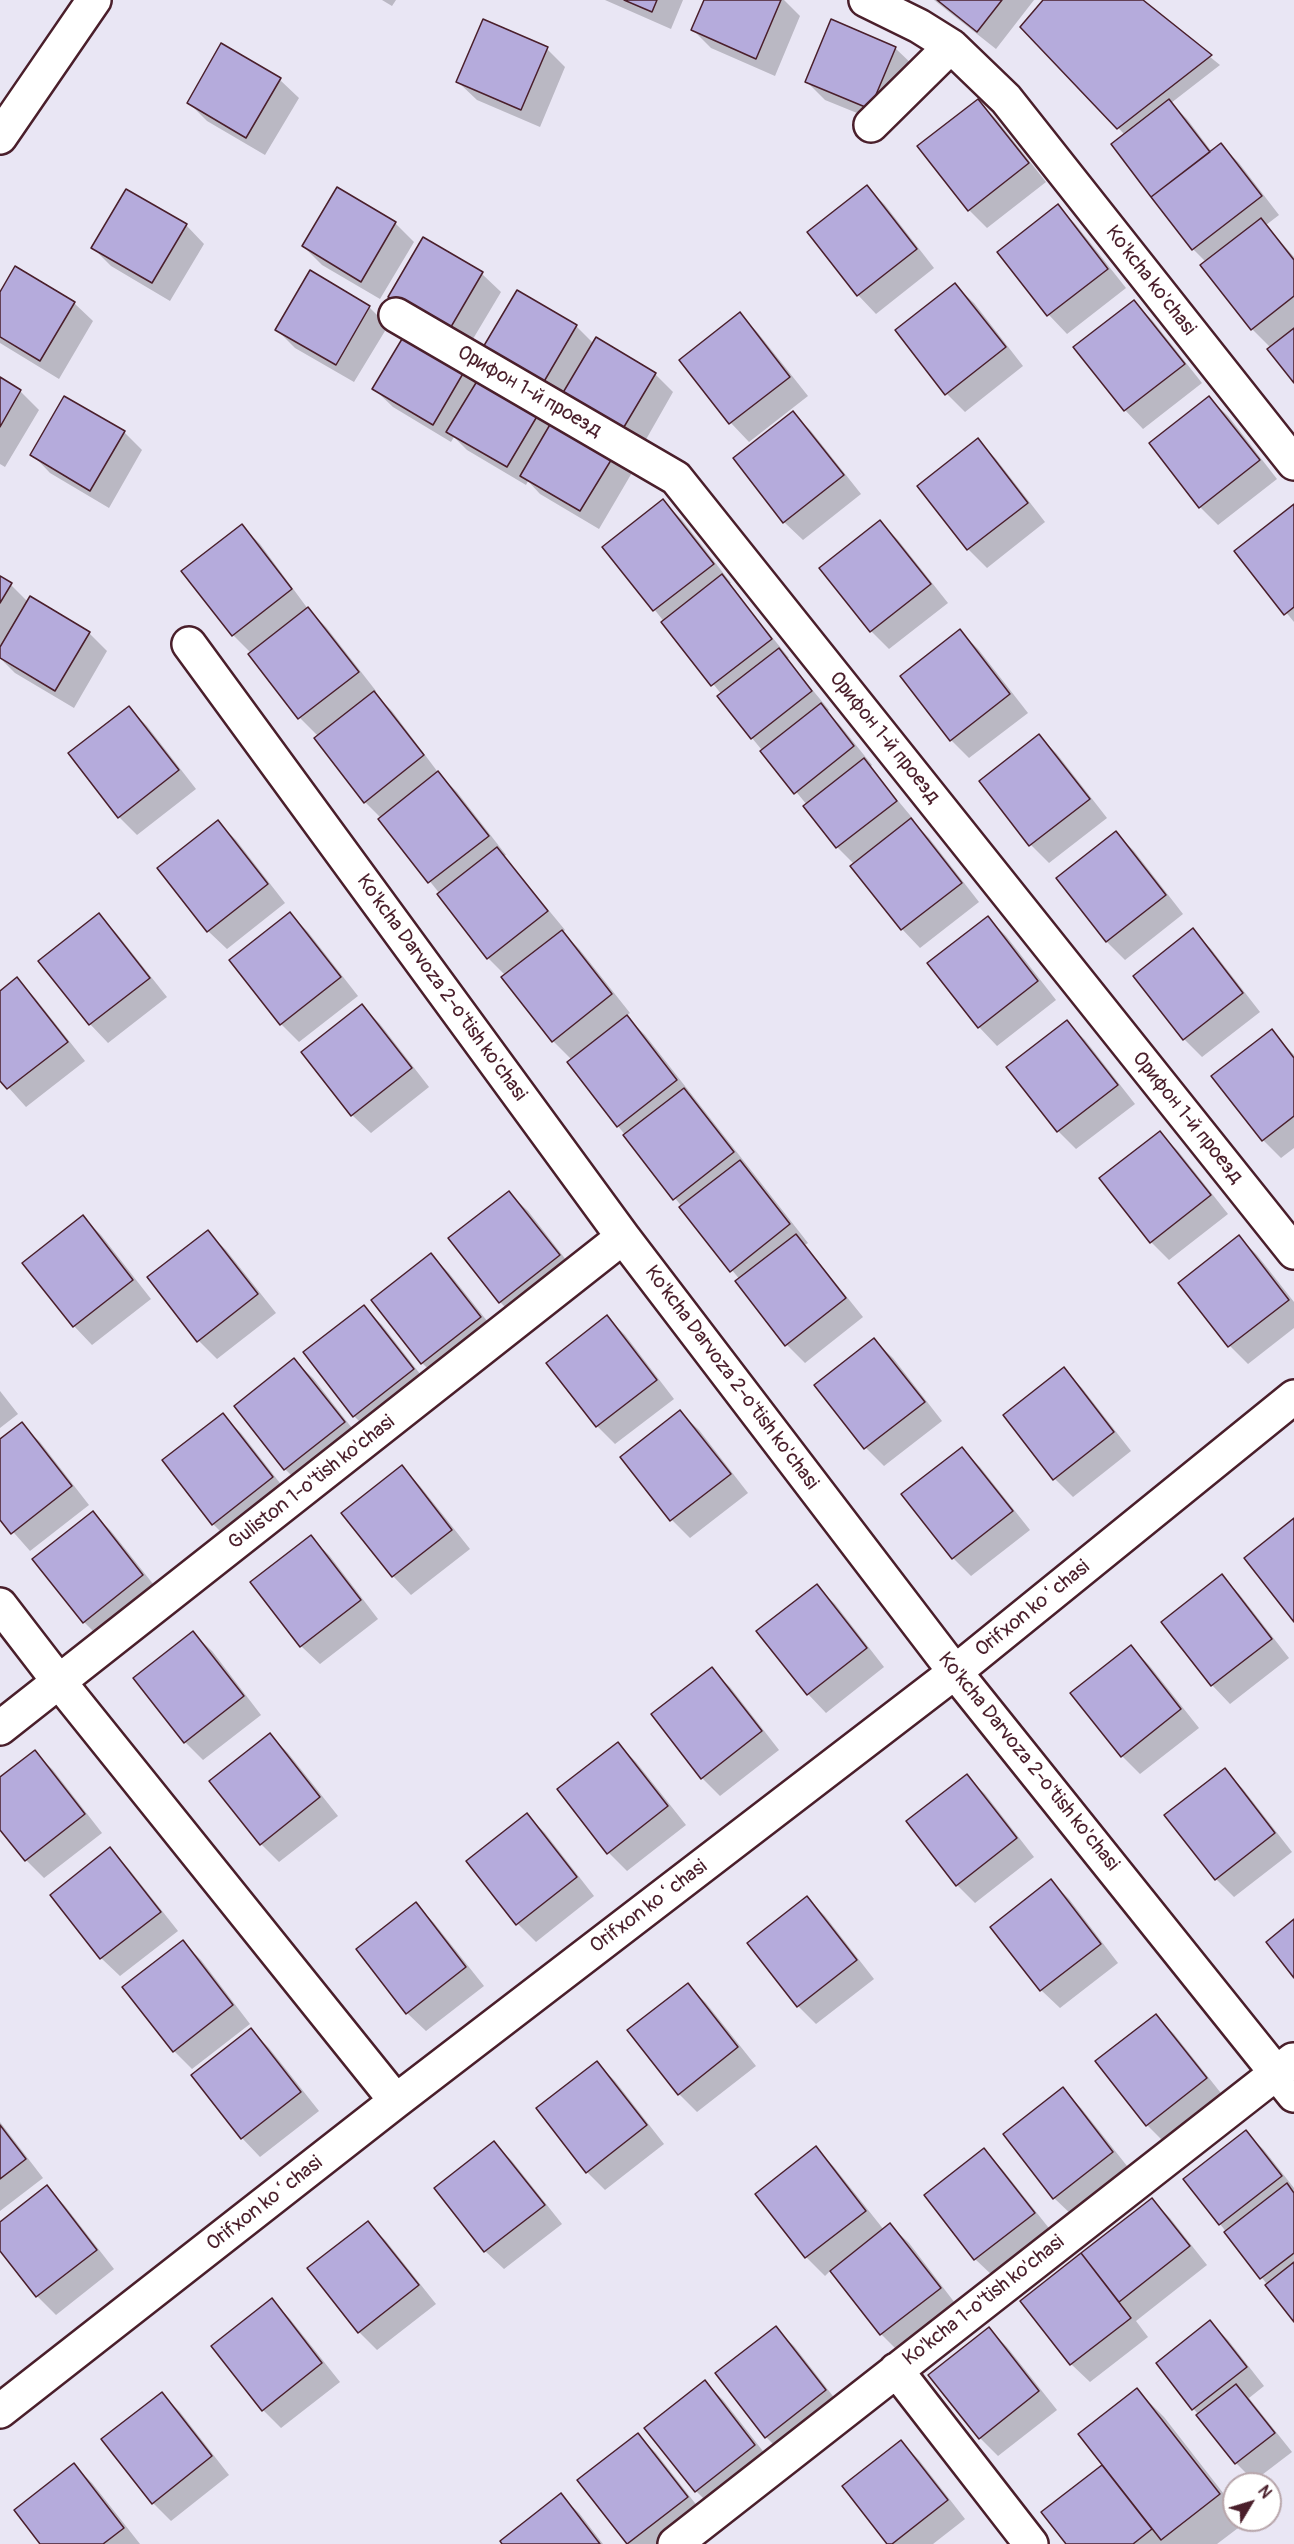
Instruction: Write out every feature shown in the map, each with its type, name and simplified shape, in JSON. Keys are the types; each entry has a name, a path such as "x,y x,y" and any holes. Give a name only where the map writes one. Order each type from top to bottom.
{"street":[{"path":"0,137 94,0"},
{"name":"Ko'kcha ko'chasi","path":"866,0 919,26 951,46 1006,99 1294,463"},
{"path":"871,125 951,46"},
{"name":"Орифон 1-й проезд","path":"396,315 676,478 1294,1252"},
{"name":"Ko'kcha Darvoza 2-o'tish ko'chasi","path":"189,644 623,1237 956,1672 1288,2076"},
{"name":"Guliston 1-o'tish ko'chasi","path":"0,1728 623,1237"},
{"name":"Orifxon koʻchasi","path":"0,2411 396,2101 956,1672 1294,1397"},
{"path":"0,1605 396,2101"},
{"name":"Ko'kcha 1-o'tish ko'chasi","path":"675,2544 896,2370 1288,2076"},
{"path":"896,2370 1031,2544"}],"building":[{"path":"624,0 657,0 652,12"},
{"path":"704,0 781,0 756,59 691,30"},
{"path":"937,0 1002,0 977,32"},
{"path":"1043,0 1143,0 1212,55 1117,129 1020,27"},
{"path":"483,19 548,47 521,110 456,82"},
{"path":"831,19 896,47 870,109 805,82"},
{"path":"221,43 281,78 246,138 187,103"},
{"path":"978,99 1029,163 968,211 917,146"},
{"path":"1169,99 1210,152 1151,197 1111,144"},
{"path":"1221,143 1262,196 1192,250 1151,197"},
{"path":"867,185 917,249 857,296 807,232"},
{"path":"337,187 396,222 361,282 302,246"},
{"path":"126,189 187,224 152,283 91,248"},
{"path":"1058,204 1108,269 1047,316 997,252"},
{"path":"1261,218 1294,260 1294,296 1251,330 1200,265"},
{"path":"423,237 483,272 448,332 388,297"},
{"path":"15,266 75,302 40,361 0,337 0,292"},
{"path":"310,270 370,306 336,365 275,330"},
{"path":"955,283 1006,347 945,395 895,330"},
{"path":"517,290 577,325 542,385 482,349"},
{"path":"1134,300 1185,364 1124,411 1073,347"},
{"path":"740,312 790,377 729,424 679,360"},
{"path":"1294,328 1294,383 1267,349"},
{"path":"408,329 468,365 433,425 372,389"},
{"path":"596,337 656,373 621,432 561,396"},
{"path":"482,373 542,408 507,467 446,432"},
{"path":"0,377 21,390 0,427"},
{"path":"64,396 125,431 90,491 30,455"},
{"path":"1209,396 1260,460 1199,508 1149,443"},
{"path":"793,411 844,475 783,523 733,458"},
{"path":"555,416 616,452 580,511 520,476"},
{"path":"978,438 1028,503 967,550 917,486"},
{"path":"663,499 714,564 653,611 602,547"},
{"path":"1294,504 1294,607 1284,615 1234,551"},
{"path":"880,520 931,584 870,632 819,568"},
{"path":"242,524 292,589 232,636 181,571"},
{"path":"722,574 772,639 711,686 661,622"},
{"path":"0,576 12,583 0,603"},
{"path":"30,596 90,632 55,691 0,658 0,647"},
{"path":"308,607 359,672 298,719 248,654"},
{"path":"960,629 1010,694 950,741 900,676"},
{"path":"779,648 812,691 751,739 717,696"},
{"path":"374,691 424,755 364,803 314,738"},
{"path":"821,703 854,746 794,794 760,751"},
{"path":"129,706 179,770 118,818 68,753"},
{"path":"1039,734 1090,799 1029,846 979,781"},
{"path":"864,758 897,801 836,848 803,806"},
{"path":"438,771 489,836 428,883 378,819"},
{"path":"911,818 962,883 901,930 850,866"},
{"path":"218,820 268,884 207,932 157,868"},
{"path":"1116,831 1166,895 1106,942 1056,878"},
{"path":"497,847 548,911 487,959 437,894"},
{"path":"290,912 341,977 280,1025 229,960"},
{"path":"99,913 150,978 89,1025 38,961"},
{"path":"988,916 1038,981 978,1028 927,963"},
{"path":"1193,928 1243,993 1183,1040 1133,976"},
{"path":"562,930 612,994 552,1042 501,977"},
{"path":"17,977 68,1042 7,1089 0,1081 0,991"},
{"path":"362,1004 412,1068 351,1116 301,1052"},
{"path":"627,1015 677,1080 617,1127 567,1062"},
{"path":"1067,1020 1118,1085 1057,1132 1006,1067"},
{"path":"1272,1029 1294,1058 1294,1116 1262,1141 1211,1076"},
{"path":"684,1088 734,1152 673,1200 623,1135"},
{"path":"1160,1131 1211,1195 1150,1243 1099,1178"},
{"path":"740,1160 790,1224 730,1272 679,1207"},
{"path":"509,1191 560,1255 499,1303 448,1238"},
{"path":"83,1215 133,1280 73,1327 22,1263"},
{"path":"208,1230 258,1294 197,1342 147,1277"},
{"path":"796,1234 846,1298 785,1346 735,1281"},
{"path":"1239,1235 1289,1300 1228,1347 1178,1283"},
{"path":"431,1253 481,1317 421,1364 371,1300"},
{"path":"364,1305 414,1369 353,1417 303,1352"},
{"path":"607,1315 657,1380 596,1427 546,1363"},
{"path":"874,1338 925,1402 864,1449 814,1385"},
{"path":"294,1358 345,1422 284,1470 234,1406"},
{"path":"1064,1367 1114,1432 1053,1480 1003,1415"},
{"path":"680,1410 731,1474 670,1521 620,1457"},
{"path":"223,1413 273,1477 212,1525 162,1460"},
{"path":"22,1422 72,1486 11,1534 0,1520 0,1439"},
{"path":"962,1447 1013,1511 952,1559 901,1494"},
{"path":"402,1465 452,1530 392,1577 341,1513"},
{"path":"93,1511 143,1575 83,1623 32,1559"},
{"path":"1294,1518 1294,1622 1244,1558"},
{"path":"311,1535 361,1600 300,1647 250,1582"},
{"path":"1222,1574 1272,1639 1211,1686 1161,1622"},
{"path":"817,1584 867,1648 807,1695 756,1631"},
{"path":"193,1631 244,1696 184,1743 133,1678"},
{"path":"1131,1645 1181,1709 1121,1757 1070,1693"},
{"path":"712,1667 762,1731 701,1779 651,1714"},
{"path":"270,1733 320,1797 260,1845 209,1781"},
{"path":"618,1742 668,1806 607,1854 557,1789"},
{"path":"35,1750 85,1814 25,1861 0,1830 0,1777"},
{"path":"1225,1768 1275,1833 1215,1880 1164,1815"},
{"path":"967,1774 1017,1838 956,1886 906,1821"},
{"path":"527,1813 577,1877 516,1925 466,1861"},
{"path":"110,1847 161,1912 100,1959 50,1895"},
{"path":"1051,1879 1101,1944 1040,1991 990,1927"},
{"path":"807,1896 857,1960 797,2007 747,1943"},
{"path":"416,1902 466,1967 406,2014 356,1949"},
{"path":"1294,1919 1294,1978 1266,1942"},
{"path":"183,1940 233,2005 173,2052 122,1987"},
{"path":"688,1983 738,2047 678,2095 627,2030"},
{"path":"1156,2014 1207,2078 1146,2126 1095,2061"},
{"path":"251,2028 301,2092 241,2139 191,2075"},
{"path":"597,2061 647,2125 586,2173 536,2108"},
{"path":"1063,2087 1113,2152 1053,2199 1003,2134"},
{"path":"0,2125 26,2159 0,2179"},
{"path":"1246,2130 1282,2176 1219,2225 1183,2179"},
{"path":"494,2141 545,2205 484,2252 434,2188"},
{"path":"816,2146 866,2211 805,2258 755,2194"},
{"path":"984,2148 1035,2213 974,2260 924,2195"},
{"path":"1287,2183 1294,2193 1294,2253 1260,2279 1224,2232"},
{"path":"47,2185 97,2250 36,2297 0,2251 0,2222"},
{"path":"1152,2198 1190,2246 1119,2302 1081,2253"},
{"path":"368,2221 419,2285 358,2333 307,2268"},
{"path":"890,2223 941,2288 880,2335 830,2271"},
{"path":"1081,2253 1131,2318 1070,2365 1020,2301"},
{"path":"1294,2262 1294,2322 1265,2285"},
{"path":"272,2298 322,2363 262,2411 211,2346"},
{"path":"1210,2320 1247,2367 1192,2410 1156,2363"},
{"path":"776,2326 826,2390 765,2438 715,2373"},
{"path":"989,2327 1039,2391 979,2439 928,2375"},
{"path":"705,2380 755,2445 695,2492 644,2428"},
{"path":"1236,2384 1275,2433 1235,2464 1196,2415"},
{"path":"1137,2388 1220,2494 1161,2540 1078,2434"},
{"path":"162,2392 212,2456 152,2504 101,2439"},
{"path":"638,2433 688,2497 627,2544 577,2480"},
{"path":"901,2440 948,2500 892,2544 887,2544 842,2486"},
{"path":"74,2463 124,2528 103,2544 40,2544 14,2510"},
{"path":"1102,2465 1152,2529 1133,2544 1066,2544 1041,2512"},
{"path":"561,2493 600,2544 502,2544 500,2541"}]}
